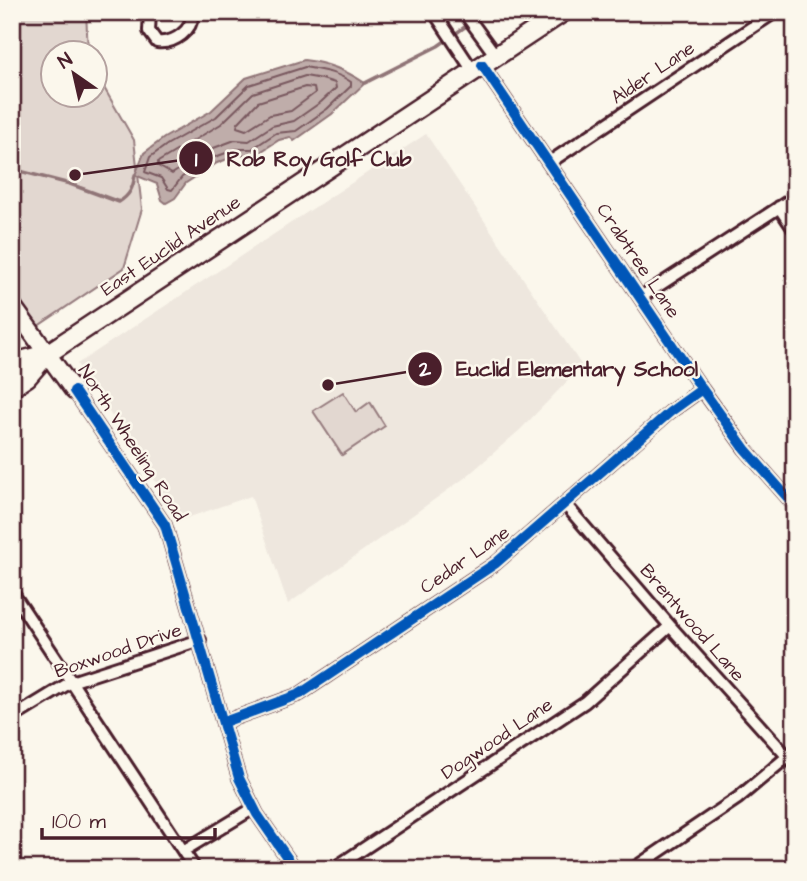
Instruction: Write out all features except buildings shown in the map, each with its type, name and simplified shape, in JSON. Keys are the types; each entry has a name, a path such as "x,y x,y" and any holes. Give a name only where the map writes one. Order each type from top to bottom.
{"main road":[{"name":"East Euclid Avenue","path":"12,387 27,377 47,354 563,12"},
{"name":"East Euclid Avenue","path":"12,366 47,354"}],"street":[{"path":"150,12 149,31 162,43 186,31 192,12"},
{"path":"434,12 455,43 484,64"},
{"path":"464,12 475,27 484,64"},
{"name":"Alder Lane","path":"550,162 775,12"},
{"name":"Crabtree Lane","path":"484,64 702,389 745,449 795,506"},
{"path":"641,297 795,197"},
{"path":"779,207 795,231"},
{"name":"North Wheeling Road","path":"12,305 165,525 239,778 254,808 295,869"},
{"name":"Cedar Lane","path":"224,722 300,694 496,562 670,412 702,389"},
{"name":"Brentwood Lane","path":"565,504 791,761"},
{"path":"12,592 195,869"},
{"name":"Dogwood Lane","path":"333,869 585,702 670,626"},
{"name":"Boxwood Drive","path":"12,718 72,682 200,640"},
{"path":"633,869 791,761"},
{"path":"183,851 254,808"}],"shaded area":[{"path":"12,12 86,12 87,38 38,38 38,108 108,108 108,95 134,140 142,209 124,268 38,326 12,289"},
{"path":"426,134 582,366 521,429 466,477 288,604 251,496 181,520 77,364"},
{"path":"343,392 356,412 370,402 385,426 342,455 313,411"}],"water":[{"path":"304,60 336,68 365,83 332,114 294,141 290,137 279,140 254,156 238,155 217,163 186,183 175,198 166,203 162,200 157,184 135,175 144,153 211,111 246,78"}],"waterway":[{"path":"365,83 438,46 486,12"},
{"path":"12,169 70,184 119,202 130,191 135,175"}],"cycle path":[{"path":"482,65 702,389 745,449 795,506"},
{"path":"224,722 300,694 496,563 670,412 702,389"},
{"path":"74,391 165,525 239,778 257,814 295,869"}],"place":[{"name":"Rob Roy Golf Club","path":"75,175"},
{"name":"Euclid Elementary School","path":"328,385"}]}
